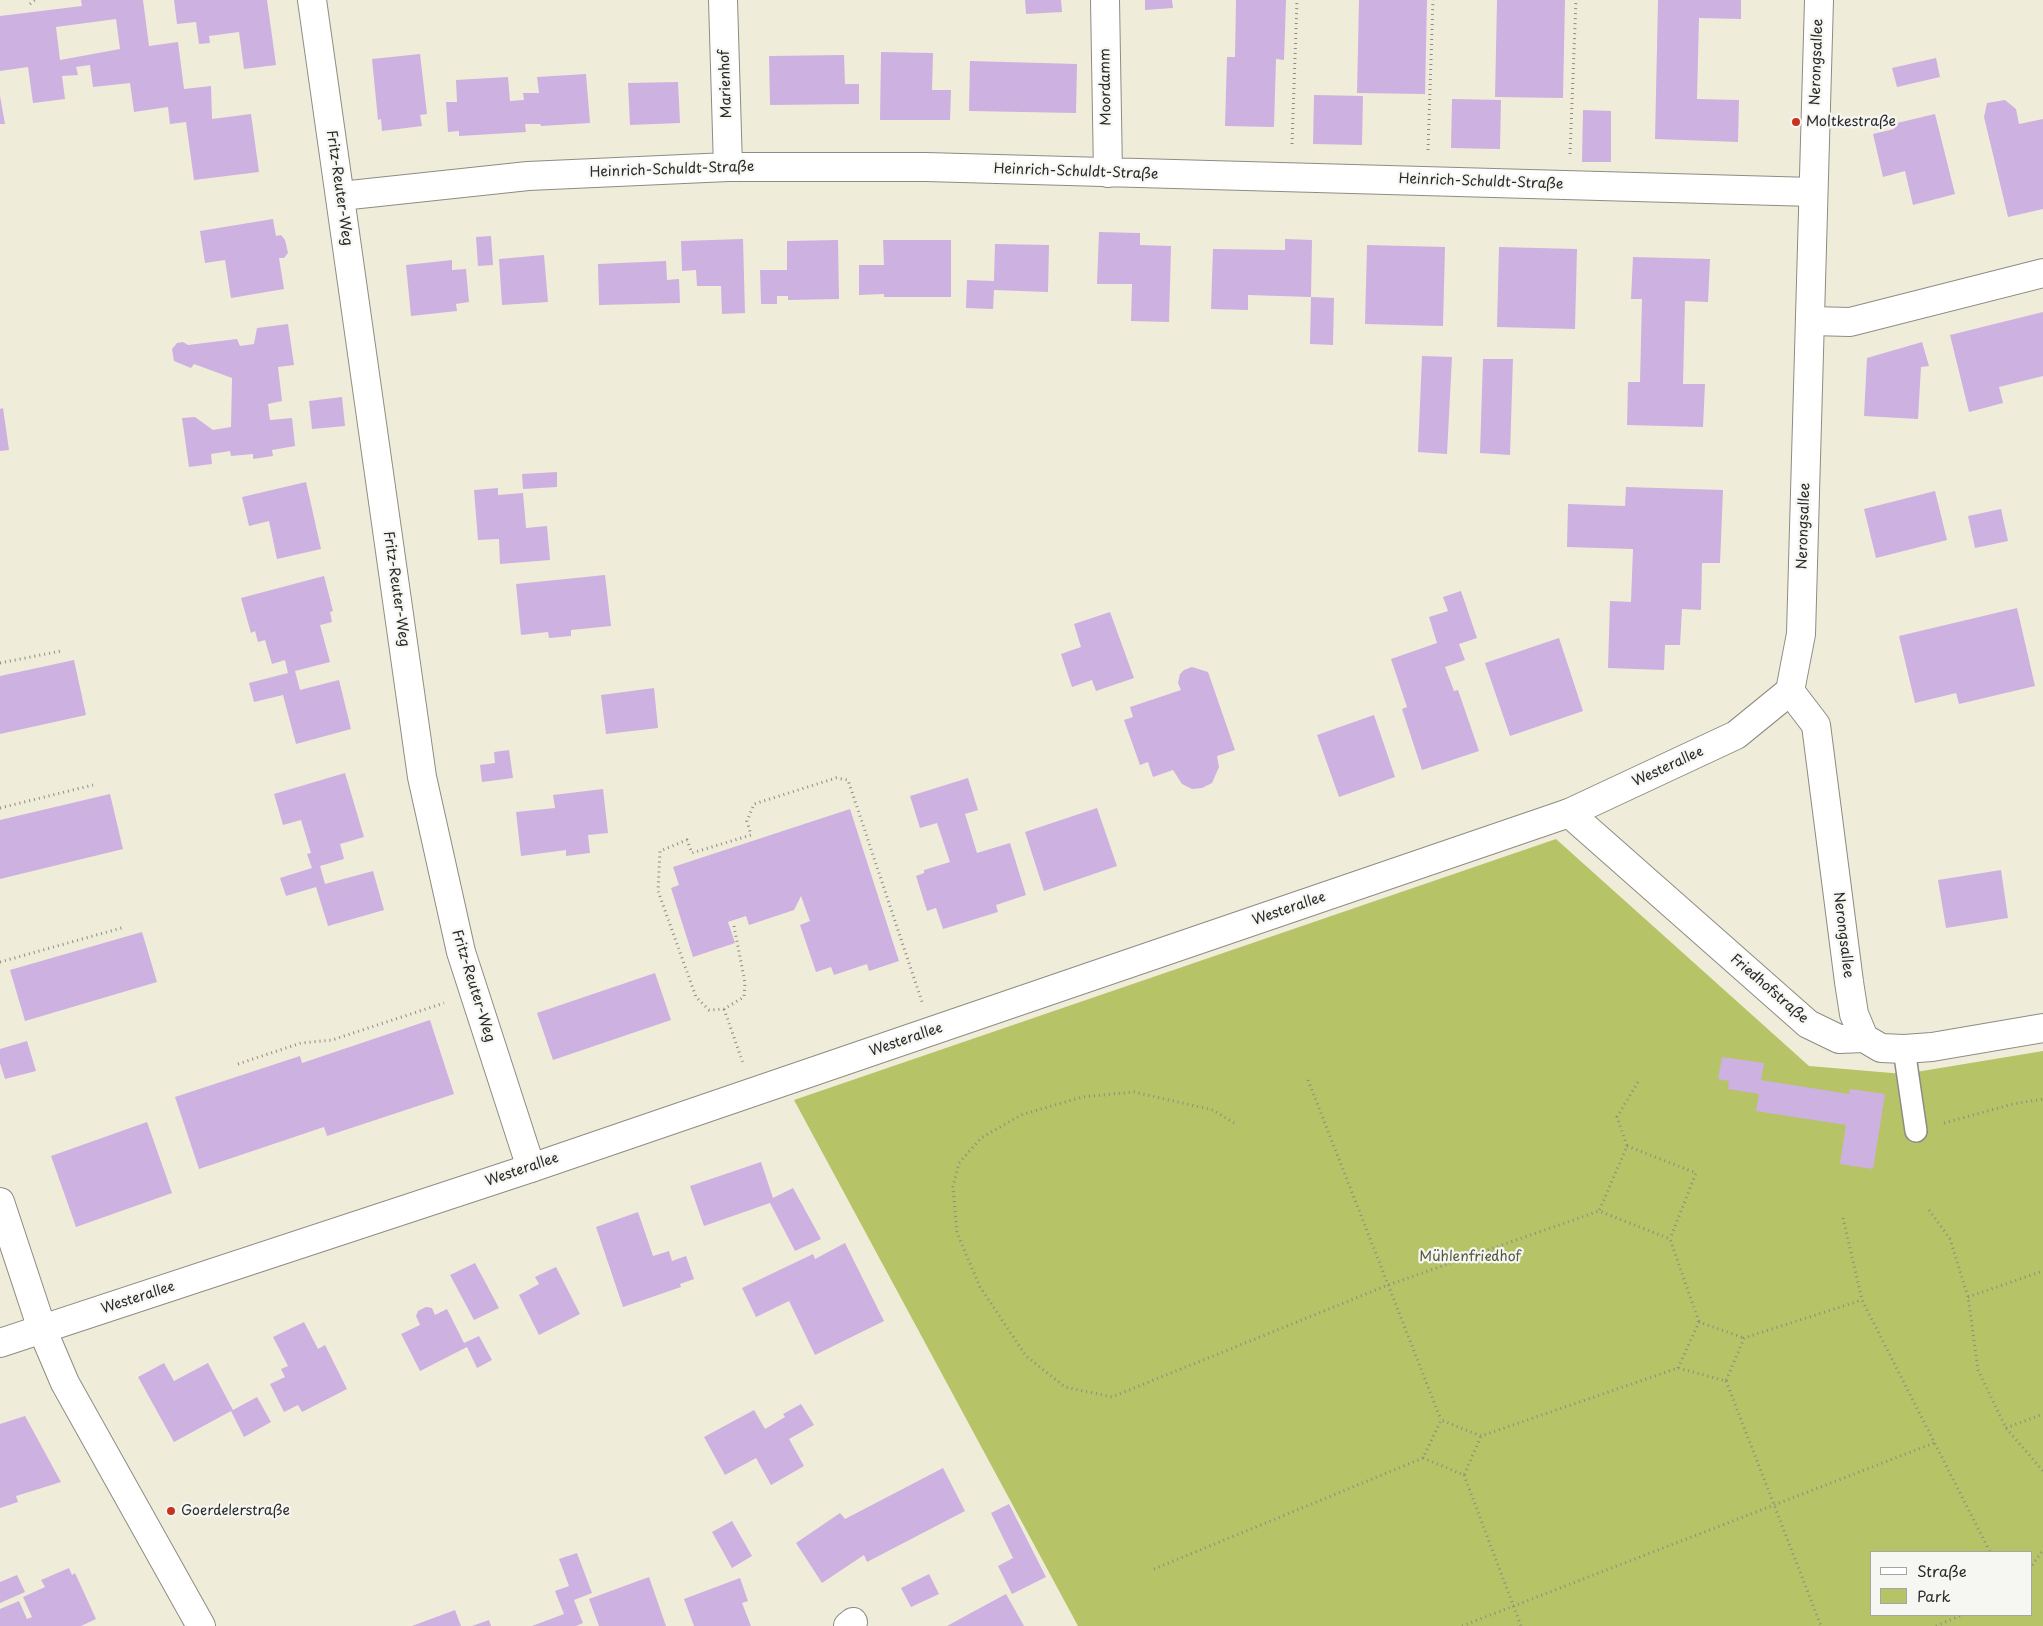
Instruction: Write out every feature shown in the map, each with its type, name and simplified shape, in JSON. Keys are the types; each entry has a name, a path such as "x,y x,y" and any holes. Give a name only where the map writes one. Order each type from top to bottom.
{"street":[{"name":"Fritz-Reuter-Weg","path":"312,0 422,776 452,915 474,993 531,1168"},
{"name":"Marienhof","path":"723,0 728,167"},
{"name":"Moordamm","path":"1105,0 1108,173"},
{"name":"Nerongsallee","path":"1819,0 1801,634 1790,691 1816,725 1849,982 1854,1014 1864,1038"},
{"name":"Heinrich-Schuldt-Straße","path":"341,196 528,176 728,167 926,168 1813,192"},
{"path":"1811,321 1850,322 2043,273"},
{"name":"Westerallee","path":"0,1344 531,1168 1569,813 1736,735 1790,691"},
{"name":"Friedhofstraße","path":"1569,813 1808,1024 1839,1039 1864,1038 1881,1048 1904,1049 1932,1047 2043,1028"},
{"path":"0,1202 42,1329 65,1383 201,1626"}],"lane":[{"path":"1904,1049 1916,1131"}],"path":[{"path":"30,4 35,0"},
{"path":"1291,177 1297,0"},
{"path":"1428,181 1433,0"},
{"path":"1569,185 1576,0"},
{"path":"0,663 61,650"},
{"path":"734,926 746,983 744,997 724,1009 709,1010 696,997 658,891 660,851 686,840 692,853 752,835 747,821 754,804 836,778 848,780 932,1031"},
{"path":"0,808 93,785"},
{"path":"0,962 125,927"},
{"path":"238,1064 301,1042 332,1040 474,993"},
{"path":"724,1009 753,1092"},
{"path":"1308,1080 1441,1420 1481,1436 1678,1368 1726,1381"},
{"path":"1599,1212 1627,1146 1617,1117 1638,1082"},
{"path":"1234,1123 1213,1110 1134,1092 1073,1099 1021,1115 981,1138 959,1163 953,1187 957,1233 980,1287 1026,1356 1065,1387 1112,1397 1388,1285 1599,1212 1670,1239"},
{"path":"1916,1131 2014,1104 2043,1099"},
{"path":"1627,1146 1696,1172 1670,1239 1699,1322 1678,1368"},
{"path":"1929,1210 1950,1239 1968,1297 1978,1370 2006,1428 2043,1471"},
{"path":"1843,1218 1862,1300 1989,1551"},
{"path":"1968,1297 2043,1271"},
{"path":"1699,1322 1744,1338 1862,1300"},
{"path":"1744,1338 1726,1381 1820,1626"},
{"path":"2006,1428 2043,1414"},
{"path":"1154,1569 1423,1458 1441,1420"},
{"path":"1481,1436 1464,1475 1521,1626"},
{"path":"1462,1626 1934,1443"},
{"path":"1423,1458 1464,1475"},
{"path":"2033,1564 2043,1550"},
{"path":"1936,1626 1960,1616"}],"green space":[{"name":"Mühlenfriedhof","path":"1556,839 1809,1066 1904,1074 2043,1051 2043,1626 1078,1626 794,1100"}],"building":[{"path":"81,0 143,0 149,46 178,42 184,89 211,86 212,119 251,114 259,172 194,180 186,122 170,124 168,107 134,112 130,83 93,87 90,65 76,67 78,75 62,76 65,99 33,103 28,67 0,71 0,16 82,6","holes":["116,19 120,49 60,60 56,27"]},
{"path":"174,0 267,0 276,65 244,69 239,32 209,36 210,43 199,44 196,22 177,24"},
{"path":"1025,0 1061,0 1062,12 1026,14"},
{"path":"1145,0 1172,0 1173,8 1145,10"},
{"path":"1236,0 1286,0 1284,60 1276,59 1274,127 1225,126 1227,57 1235,57"},
{"path":"1359,0 1427,0 1425,94 1357,93"},
{"path":"1497,0 1565,0 1563,98 1495,97"},
{"path":"1658,0 1741,0 1741,19 1699,18 1697,99 1739,100 1738,142 1655,139"},
{"path":"881,52 933,53 932,90 951,90 950,120 880,120"},
{"path":"420,54 427,114 420,115 422,126 382,131 381,119 378,120 372,59"},
{"path":"844,55 845,84 859,84 859,104 770,105 769,56"},
{"path":"1936,58 1940,77 1897,87 1892,68"},
{"path":"970,61 1077,64 1076,113 969,111"},
{"path":"586,74 590,123 541,126 540,124 525,124 526,132 459,136 459,131 448,132 446,102 457,102 456,80 508,77 510,101 524,100 523,93 539,93 537,77"},
{"path":"678,82 680,123 630,125 628,83"},
{"path":"1314,95 1363,96 1362,145 1313,144"},
{"path":"0,96 5,124 0,124"},
{"path":"1452,99 1501,100 1500,149 1451,148"},
{"path":"2005,100 2016,109 2019,124 2043,119 2043,209 2008,217 1984,117 1987,103"},
{"path":"1583,110 1611,111 1611,162 1582,162"},
{"path":"1935,114 1955,194 1913,205 1905,171 1883,177 1873,134 1894,129 1893,124"},
{"path":"273,219 276,236 281,235 285,240 288,253 284,258 279,258 284,289 231,298 225,260 205,263 200,231"},
{"path":"1099,232 1140,233 1140,245 1171,246 1169,322 1131,321 1132,284 1097,284"},
{"path":"491,236 493,265 478,266 476,237"},
{"path":"743,239 745,313 722,314 721,286 697,286 696,270 682,271 681,241"},
{"path":"1285,239 1312,240 1311,297 1248,295 1248,310 1211,309 1213,249 1285,250"},
{"path":"838,240 839,299 788,300 788,296 777,296 777,304 761,304 760,270 787,270 787,241"},
{"path":"883,240 951,240 951,297 884,297 884,294 859,295 859,265 884,265"},
{"path":"995,244 1049,245 1048,292 994,290 993,309 966,308 967,280 994,281"},
{"path":"1367,245 1445,247 1443,326 1365,324"},
{"path":"1499,247 1577,249 1575,329 1497,327"},
{"path":"544,255 548,302 502,305 499,259"},
{"path":"1633,257 1710,259 1708,302 1685,301 1683,384 1705,384 1703,427 1627,425 1628,382 1640,382 1642,299 1631,299"},
{"path":"452,260 452,270 466,269 469,302 456,304 457,311 411,316 406,265"},
{"path":"666,261 667,280 679,279 680,303 599,305 598,264"},
{"path":"1311,297 1334,298 1333,345 1310,344"},
{"path":"2043,312 2043,376 1999,387 2003,403 1969,412 1950,335"},
{"path":"288,324 294,365 278,367 282,401 268,404 270,420 292,418 295,446 272,450 273,456 253,459 253,454 231,456 230,451 211,454 212,464 189,467 182,418 195,417 213,430 231,427 232,378 194,364 191,368 174,361 172,349 177,343 183,342 188,345 237,339 240,346 254,344 257,328"},
{"path":"1922,342 1929,366 1921,367 1918,419 1864,416 1867,358"},
{"path":"1422,356 1452,357 1447,454 1418,452"},
{"path":"1483,359 1513,359 1510,455 1480,453"},
{"path":"342,397 345,426 312,429 309,401"},
{"path":"3,408 9,450 0,451 0,409"},
{"path":"557,472 557,487 523,489 522,474"},
{"path":"306,482 321,549 277,559 269,521 249,526 242,497"},
{"path":"1626,487 1723,490 1720,563 1702,563 1701,610 1682,609 1680,645 1665,645 1664,670 1608,668 1610,601 1631,602 1633,549 1567,547 1568,504 1625,506"},
{"path":"498,488 498,495 523,493 526,528 547,526 550,560 500,564 499,539 478,540 474,490"},
{"path":"1935,491 1947,540 1876,558 1864,509"},
{"path":"2001,509 2008,541 1975,548 1968,516"},
{"path":"605,575 611,626 571,630 571,636 549,638 548,632 521,635 516,584"},
{"path":"324,576 333,611 330,612 332,622 320,625 330,662 295,671 300,690 339,680 351,729 296,744 283,695 254,702 249,683 288,673 285,660 272,664 265,640 258,642 255,631 251,633 241,598"},
{"path":"1461,591 1477,638 1459,644 1465,660 1445,667 1454,691 1458,690 1479,751 1422,770 1402,709 1407,707 1391,659 1437,643 1429,617 1448,611 1443,597"},
{"path":"2017,608 2035,686 1959,704 1956,693 1915,703 1899,636"},
{"path":"1110,612 1134,678 1096,691 1092,680 1072,687 1061,654 1081,647 1074,624"},
{"path":"1559,638 1583,711 1510,736 1485,663"},
{"path":"74,660 86,715 0,734 0,676"},
{"path":"1192,667 1208,672 1235,750 1217,756 1219,767 1212,783 1202,788 1192,789 1182,784 1173,770 1153,777 1148,762 1140,765 1124,720 1133,717 1130,707 1181,690 1178,683 1180,674"},
{"path":"654,688 658,728 606,734 601,695"},
{"path":"1374,715 1395,777 1339,797 1317,735"},
{"path":"509,750 513,778 482,782 480,765 495,763 494,752"},
{"path":"345,773 364,837 340,844 344,859 320,866 325,884 373,871 384,910 328,926 316,887 286,896 280,878 312,868 307,854 311,853 301,820 283,825 274,794"},
{"path":"968,778 978,810 965,814 977,853 1010,843 1026,895 996,905 998,912 943,929 936,908 927,911 916,876 924,873 924,870 950,862 937,823 920,828 910,796"},
{"path":"603,789 608,833 588,835 590,853 566,856 566,850 521,856 516,812 555,808 553,795"},
{"path":"110,794 123,849 0,879 0,820"},
{"path":"1097,808 1117,866 1044,891 1025,832"},
{"path":"850,809 899,961 869,971 867,964 834,975 831,967 816,972 800,925 810,921 801,896 794,910 749,925 746,916 728,922 735,943 693,957 671,888 679,885 673,867"},
{"path":"2001,870 2008,918 1946,928 1938,880"},
{"path":"142,932 157,982 25,1021 10,970"},
{"path":"655,973 671,1020 553,1060 537,1013"},
{"path":"430,1020 454,1094 327,1136 324,1127 199,1169 175,1097 300,1056 302,1063"},
{"path":"27,1041 36,1071 5,1079 0,1063 0,1049"},
{"path":"1722,1057 1764,1063 1761,1080 1849,1094 1850,1089 1885,1094 1873,1169 1840,1164 1846,1125 1756,1111 1759,1094 1728,1089 1729,1081 1718,1079"},
{"path":"147,1122 172,1193 76,1227 51,1156"},
{"path":"761,1162 773,1198 793,1188 821,1239 795,1251 770,1203 704,1226 690,1186"},
{"path":"638,1212 653,1256 669,1251 672,1261 686,1256 694,1279 680,1284 681,1287 623,1307 596,1227"},
{"path":"845,1243 884,1321 815,1355 789,1301 756,1317 742,1288 813,1254 815,1259"},
{"path":"475,1263 499,1308 474,1320 450,1275"},
{"path":"556,1267 580,1314 539,1335 519,1295 539,1284 535,1277"},
{"path":"426,1307 432,1308 435,1315 447,1309 464,1343 479,1336 492,1360 477,1368 467,1347 420,1371 401,1334 420,1325 416,1316 418,1311"},
{"path":"304,1322 318,1349 325,1345 347,1389 302,1412 298,1405 284,1412 270,1384 285,1377 281,1369 288,1366 273,1337"},
{"path":"164,1363 174,1381 208,1363 233,1410 257,1397 271,1422 244,1437 231,1411 174,1442 138,1377"},
{"path":"801,1404 814,1425 789,1439 804,1466 771,1485 756,1458 725,1475 704,1437 754,1410 765,1429 785,1417 783,1414"},
{"path":"25,1416 61,1482 16,1496 18,1502 0,1508 0,1424"},
{"path":"943,1468 965,1511 867,1562 864,1555 822,1583 796,1543 840,1513 845,1519"},
{"path":"1009,1504 1046,1577 1012,1594 998,1566 1013,1558 991,1513"},
{"path":"732,1521 752,1556 732,1568 712,1532"},
{"path":"577,1553 592,1593 574,1600 583,1623 576,1626 532,1626 564,1614 555,1591 569,1586 559,1559"},
{"path":"69,1568 72,1575 75,1573 96,1619 81,1626 0,1626 0,1609 19,1601 27,1619 32,1617 23,1597 45,1587 41,1580"},
{"path":"929,1574 939,1594 911,1607 901,1588"},
{"path":"17,1575 25,1592 0,1603 0,1582"},
{"path":"649,1577 666,1626 599,1626 589,1599"},
{"path":"740,1578 748,1601 742,1603 751,1626 694,1626 684,1599"},
{"path":"1006,1594 1024,1626 947,1626 969,1614"},
{"path":"455,1610 461,1626 412,1626"},
{"path":"489,1620 491,1626 472,1626"}],"place":[{"name":"Moltkestraße","path":"1796,122"},
{"name":"Goerdelerstraße","path":"171,1511"}]}
